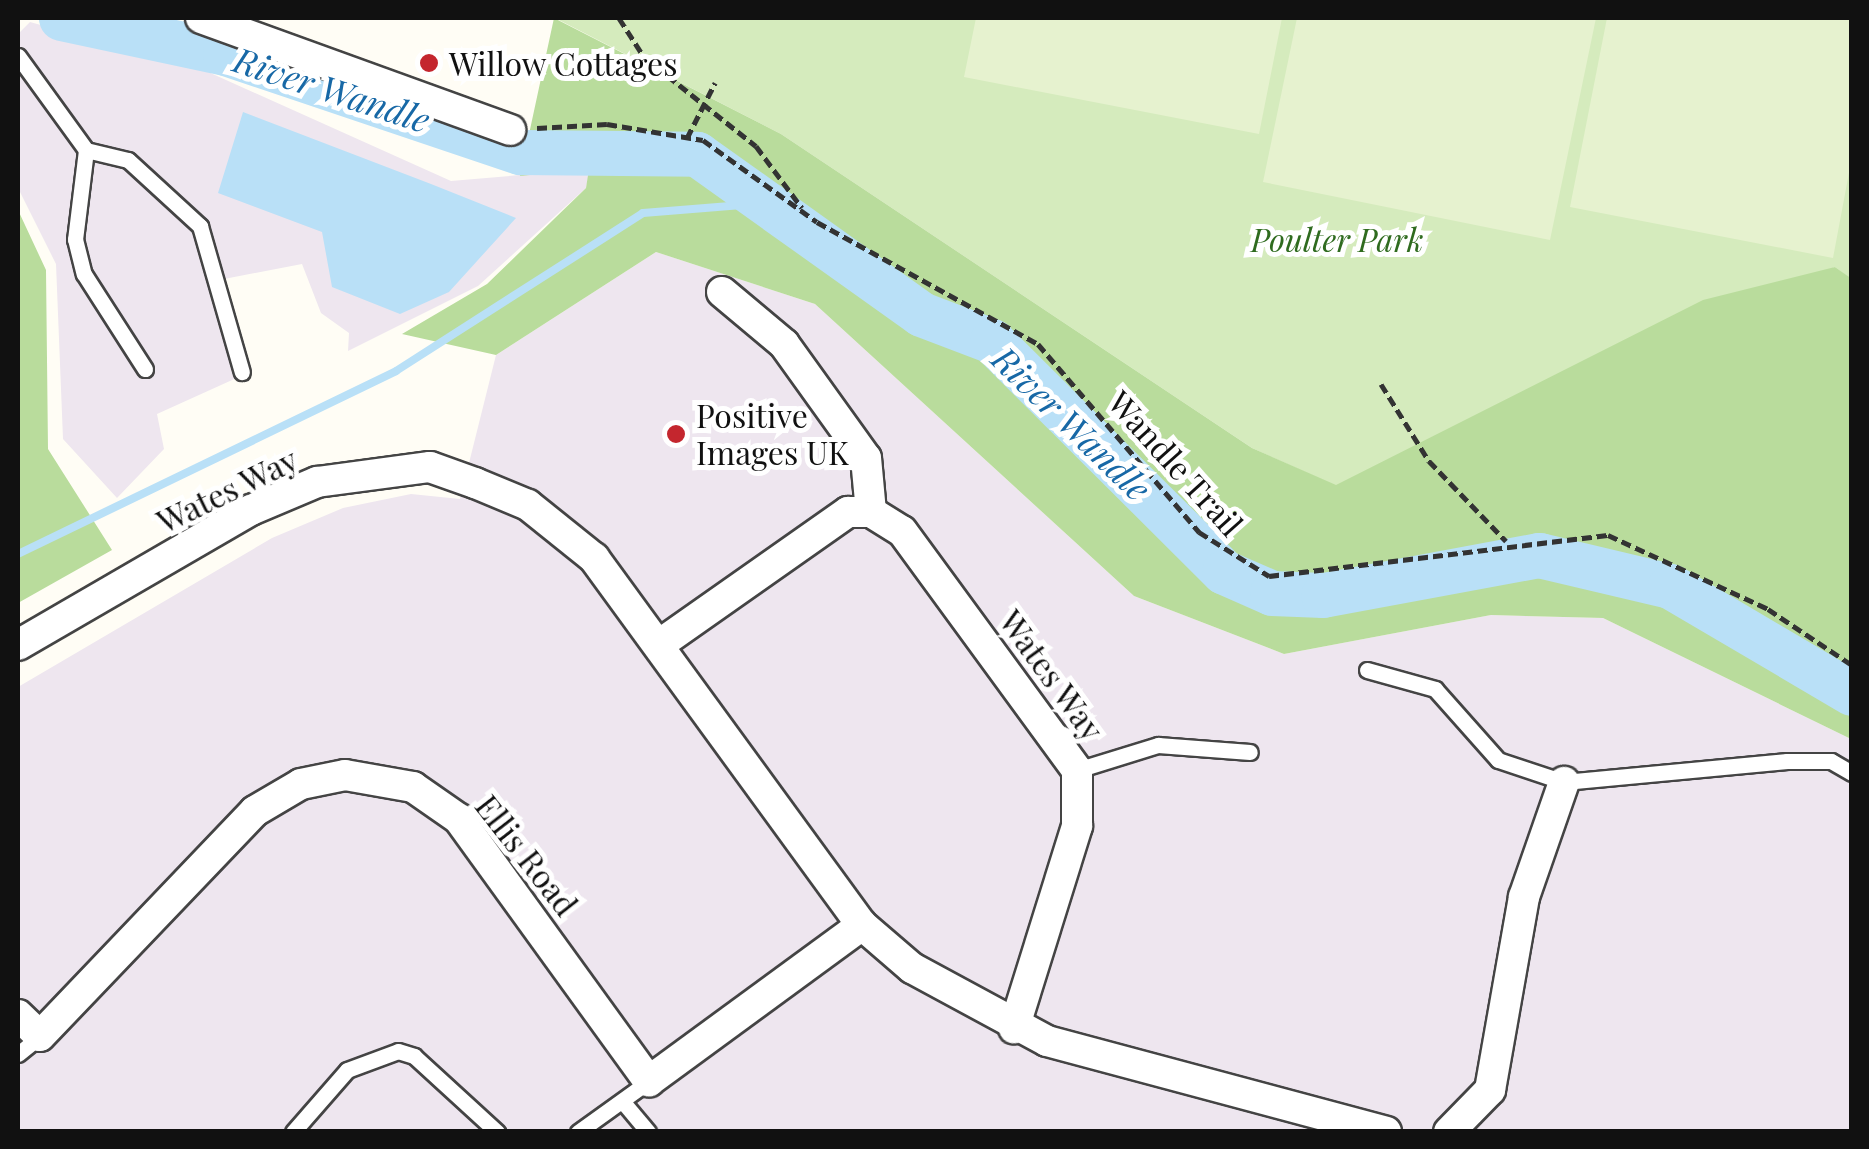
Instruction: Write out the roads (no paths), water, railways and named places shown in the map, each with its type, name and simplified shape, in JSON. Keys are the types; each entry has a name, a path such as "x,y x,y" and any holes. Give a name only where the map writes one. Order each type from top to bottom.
{"street":[{"path":"201,18 510,130"},
{"path":"660,644 831,520 871,512 866,458 784,344 722,292"},
{"name":"Wates Way","path":"18,644 251,510 317,482 430,467 528,506 579,543 660,644 862,925 912,968 1014,1028 1386,1132"},
{"name":"Wates Way","path":"871,512 902,531 1077,770 1077,826 1014,1028"},
{"name":"Ellis Road","path":"18,1015 29,1045 255,811 301,784 370,776 414,788 459,820 650,1081"},
{"path":"1449,1132 1490,1090 1524,897 1564,782"},
{"path":"650,1081 862,925"}],"lane":[{"path":"18,56 86,150 128,160 200,226 242,372"},
{"path":"86,150 75,238 84,274 145,369"},
{"path":"1367,670 1435,689 1498,760 1564,782 1787,761 1831,760 1852,773"},
{"path":"1077,770 1158,746 1250,752"},
{"path":"293,1132 347,1070 398,1052 414,1056 497,1132"},
{"path":"578,1132 650,1081"},
{"path":"623,1102 641,1129"}],"water":[{"path":"243,112 516,218 449,292 400,314 332,287 322,232 218,193"}],"waterway":[{"name":"River Wandle","path":"61,18 225,53 520,152 697,154 921,314 992,341 1224,572 1272,593 1323,595 1539,555 1670,586 1852,693"},
{"path":"18,554 396,371 643,213 768,203"}],"place":[{"name":"Willow Cottages","path":"429,63"},
{"name":"Positive Images UK","path":"676,434"}],"park label":[{"name":"Poulter Park","path":"1337,239"}]}
